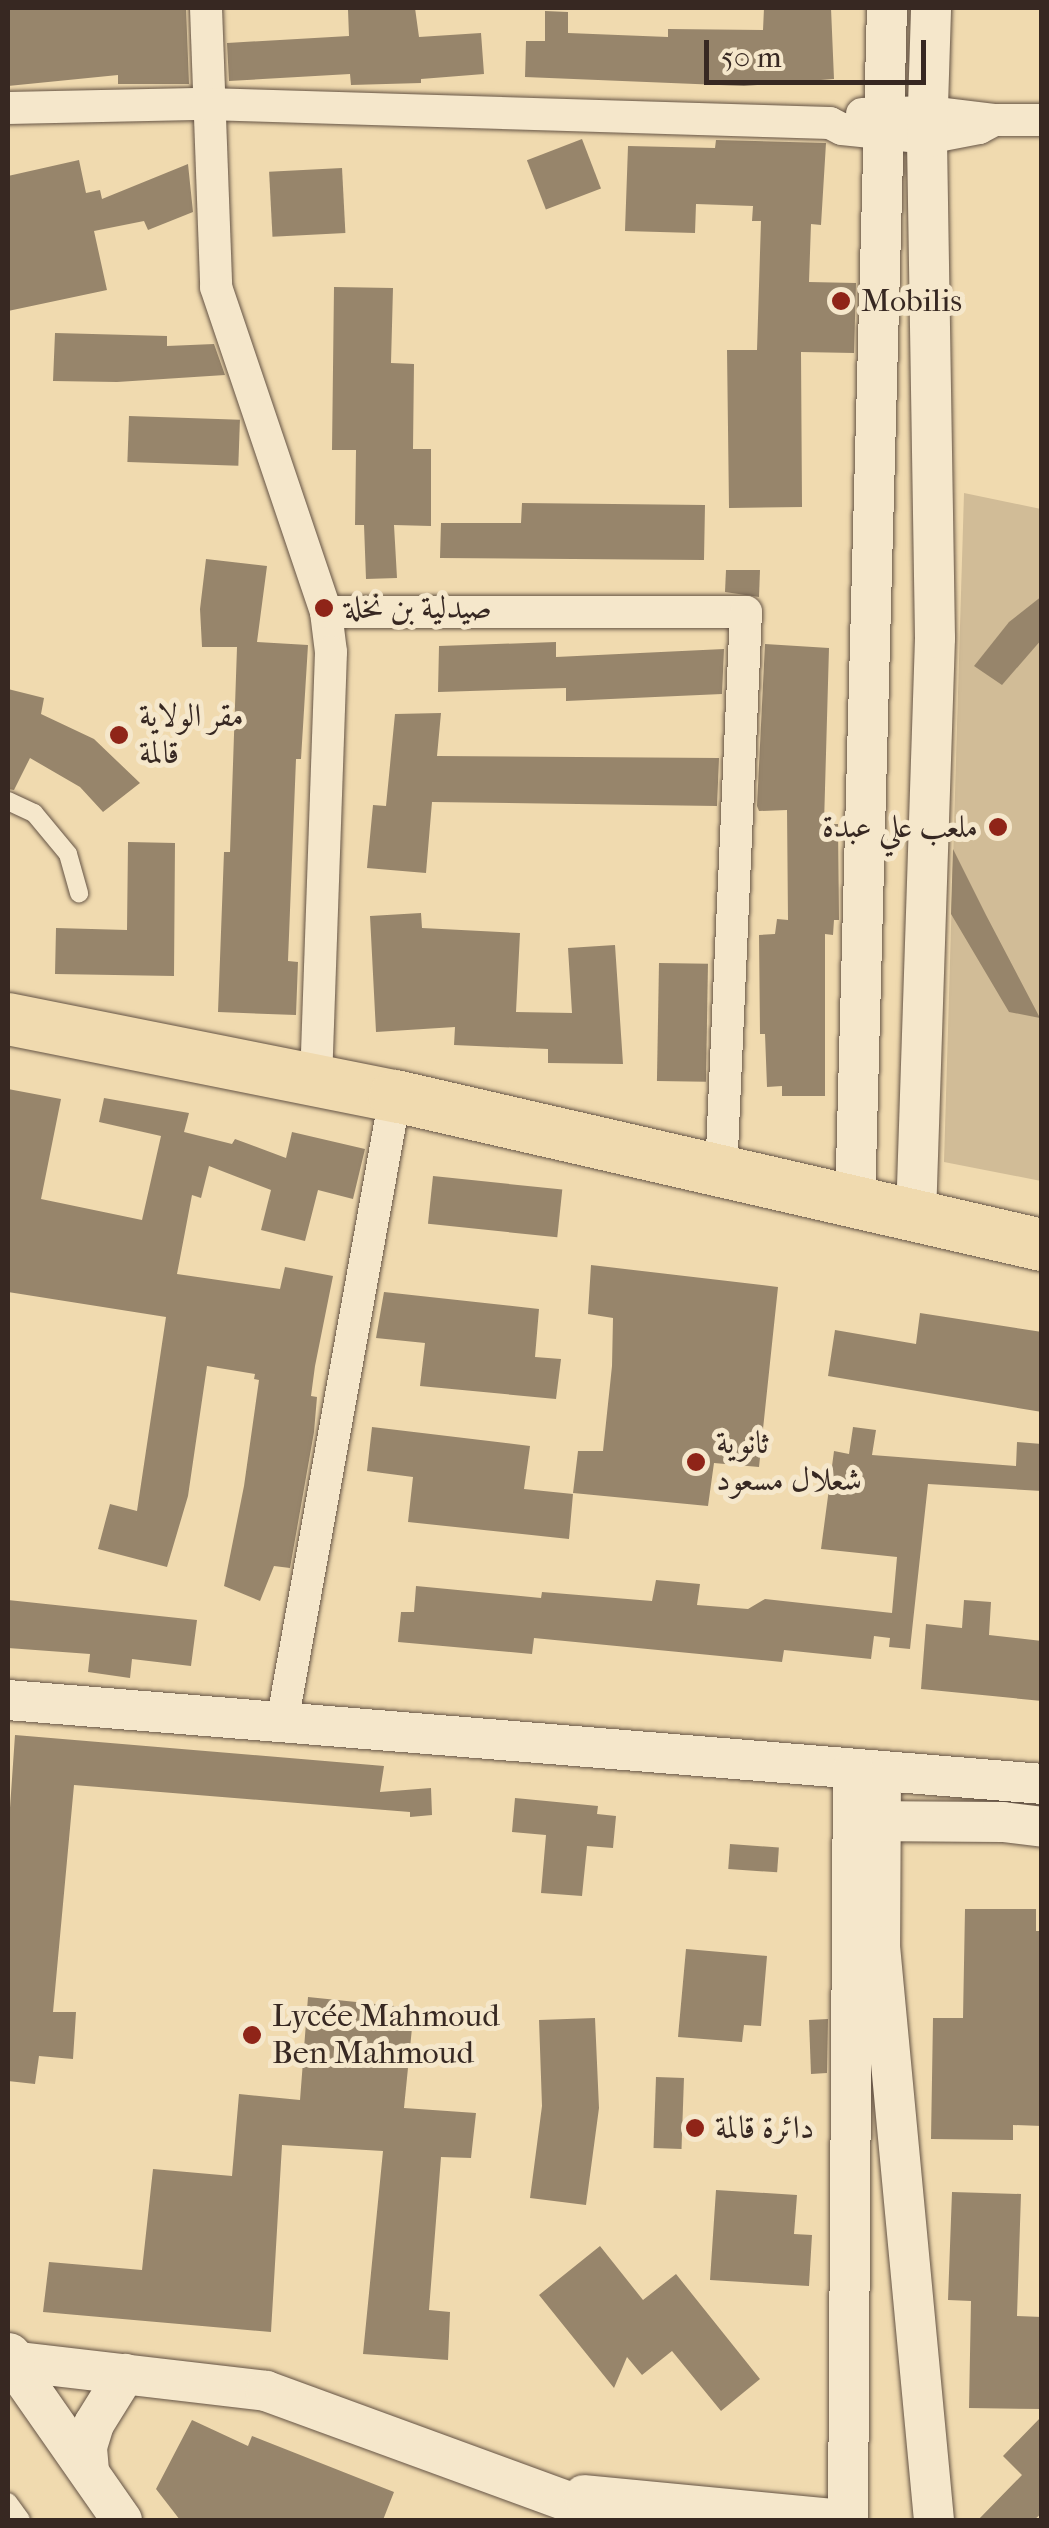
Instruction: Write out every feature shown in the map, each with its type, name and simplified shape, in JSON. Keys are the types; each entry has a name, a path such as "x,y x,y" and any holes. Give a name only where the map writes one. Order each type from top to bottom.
{"main road":[{"path":"8,1019 396,1096 1042,1245"}],"street":[{"path":"206,8 216,287 326,612 332,652 316,1080"},
{"path":"856,1204 887,8"},
{"path":"916,1217 935,638 930,8"},
{"path":"8,108 207,104 830,123 844,116 886,123 979,128 994,120 1042,120"},
{"path":"8,130 60,109"},
{"path":"326,612 746,612 721,1173"},
{"path":"282,1723 396,1096"},
{"path":"8,1700 1042,1784"},
{"path":"528,2489 846,2520 867,1770"},
{"path":"866,1821 1042,1826"},
{"path":"866,1821 934,2520"},
{"path":"8,2370 125,2374 266,2391 618,2520"},
{"path":"8,2370 89,2471 122,2520"},
{"path":"89,2471 87,2447 94,2424 125,2374"}],"lane":[{"path":"8,801 34,813 62,845 76,872 79,894"},
{"path":"8,2502 20,2520"}],"shaded area":[{"name":"ملعب علي عبدة","path":"964,493 1041,509 1041,1181 944,1162"}],"building":[{"path":"9,8 186,8 189,84 118,84 118,75 8,86"},
{"path":"415,8 419,37 481,33 484,74 421,79 421,83 351,85 350,74 229,81 227,43 349,36 348,10"},
{"path":"764,8 831,8 834,79 744,86 525,77 526,41 545,41 545,11 568,12 568,33 668,37 668,29 763,30"},
{"path":"582,139 601,188 546,210 527,160"},
{"path":"716,140 826,143 821,225 811,224 809,282 856,283 854,353 801,352 802,507 729,508 727,350 757,350 761,221 752,221 753,206 696,204 695,233 625,231 628,146 715,148"},
{"path":"79,160 86,193 100,190 102,199 188,164 193,212 148,230 144,221 94,231 107,290 8,311 8,176"},
{"path":"342,168 345,233 273,237 269,172"},
{"path":"334,287 393,288 391,363 414,364 413,449 431,449 431,526 394,525 397,578 366,579 364,525 355,525 356,450 332,450"},
{"path":"55,333 167,336 167,346 214,344 225,375 117,382 53,381"},
{"path":"129,416 240,420 238,466 127,462"},
{"path":"522,503 705,505 704,560 440,558 441,523 521,523"},
{"path":"206,559 267,566 257,642 308,645 301,759 296,759 288,961 298,962 296,1015 218,1012 224,852 230,852 237,647 202,647 200,609"},
{"path":"726,570 760,570 759,597 725,592"},
{"path":"1042,596 1042,639 1002,685 974,666 1009,622"},
{"path":"556,642 556,657 724,649 722,694 566,701 566,688 438,692 439,646"},
{"path":"765,644 829,648 824,824 838,824 839,920 834,920 833,935 825,934 825,1096 782,1096 782,1086 767,1087 765,1034 760,1034 759,935 775,934 777,919 788,920 787,810 759,811 757,806"},
{"path":"8,689 44,698 41,714 94,739 140,783 103,812 80,787 30,758 14,790 8,789"},
{"path":"441,713 437,756 719,758 717,806 432,802 426,873 367,868 373,805 386,806 395,714"},
{"path":"128,842 175,843 174,976 55,974 56,928 127,930"},
{"path":"953,849 1040,1018 1009,1012 951,914"},
{"path":"421,913 422,928 520,933 516,1012 572,1013 568,948 615,945 623,1064 548,1063 548,1049 454,1045 455,1027 376,1032 370,916"},
{"path":"659,963 708,964 706,1082 657,1081"},
{"path":"8,1089 61,1099 41,1199 142,1220 161,1136 99,1122 104,1098 189,1113 184,1132 232,1144 235,1139 286,1158 292,1132 365,1149 353,1199 318,1190 305,1241 261,1230 271,1190 209,1166 201,1198 192,1195 177,1274 280,1289 285,1267 333,1276 315,1366 311,1396 317,1397 314,1432 290,1568 274,1566 260,1601 224,1586 244,1486 259,1380 254,1379 255,1374 207,1366 188,1496 167,1567 98,1549 110,1504 137,1511 166,1317 8,1292"},
{"path":"433,1176 562,1190 557,1237 428,1224"},
{"path":"591,1265 778,1287 759,1467 714,1463 708,1506 573,1493 578,1451 603,1451 612,1366 613,1318 588,1314"},
{"path":"384,1292 539,1309 535,1357 561,1359 556,1399 420,1386 425,1343 376,1338"},
{"path":"920,1313 1042,1332 1042,1412 828,1376 835,1330 916,1344"},
{"path":"372,1427 530,1446 524,1489 573,1494 569,1539 408,1522 413,1477 367,1471"},
{"path":"853,1427 876,1430 872,1455 1016,1466 1017,1442 1042,1444 1042,1491 928,1484 910,1649 889,1647 890,1638 874,1636 871,1659 784,1650 782,1662 534,1638 532,1654 398,1642 401,1612 414,1612 416,1586 541,1598 542,1592 652,1601 656,1580 700,1584 697,1605 748,1609 765,1599 892,1613 897,1557 821,1549 834,1451 849,1454"},
{"path":"8,1600 197,1620 191,1666 132,1659 130,1678 88,1672 90,1654 8,1648"},
{"path":"964,1600 991,1602 989,1635 1042,1641 1042,1701 921,1689 926,1624 962,1628"},
{"path":"15,1735 384,1766 380,1792 431,1788 432,1815 410,1817 410,1812 74,1785 53,2012 76,2012 73,2059 39,2056 35,2084 8,2081 8,1837"},
{"path":"515,1798 598,1806 597,1814 616,1816 613,1848 587,1846 582,1896 541,1893 546,1835 512,1832"},
{"path":"730,1844 779,1847 777,1872 728,1869"},
{"path":"965,1909 1036,1909 1036,1931 1042,1931 1042,2126 1013,2125 1013,2140 931,2139 933,2018 963,2018"},
{"path":"686,1949 767,1956 761,2026 744,2025 742,2042 678,2037"},
{"path":"308,1997 414,2008 404,2108 476,2113 471,2158 441,2157 429,2310 450,2312 448,2360 363,2354 383,2151 282,2145 271,2332 43,2312 49,2262 142,2270 153,2169 232,2176 239,2094 300,2100"},
{"path":"595,2018 599,2108 586,2205 530,2198 542,2106 539,2020"},
{"path":"828,2019 827,2073 811,2074 809,2020"},
{"path":"656,2077 684,2078 682,2149 654,2148"},
{"path":"716,2190 797,2195 794,2234 812,2235 809,2286 710,2280"},
{"path":"952,2192 1021,2194 1017,2316 1042,2317 1042,2409 969,2408 971,2301 948,2300"},
{"path":"600,2246 643,2300 676,2274 760,2379 721,2411 672,2351 642,2375 627,2357 614,2388 539,2295"},
{"path":"1042,2416 1042,2513 1034,2520 978,2520 1022,2475 1003,2456"},
{"path":"192,2420 248,2446 252,2436 394,2492 383,2520 180,2520 156,2489"}],"place":[{"name":"Mobilis","path":"841,301"},
{"name":"صيدلية بن نخلة","path":"324,608"},
{"name":"مقر الولاية قالمة","path":"119,735"},
{"name":"ملعب علي عبدة","path":"998,827"},
{"name":"ثانوية شعلال مسعود","path":"696,1462"},
{"name":"Lycée Mahmoud Ben Mahmoud","path":"252,2035"},
{"name":"دائرة قالمة","path":"695,2128"}]}
